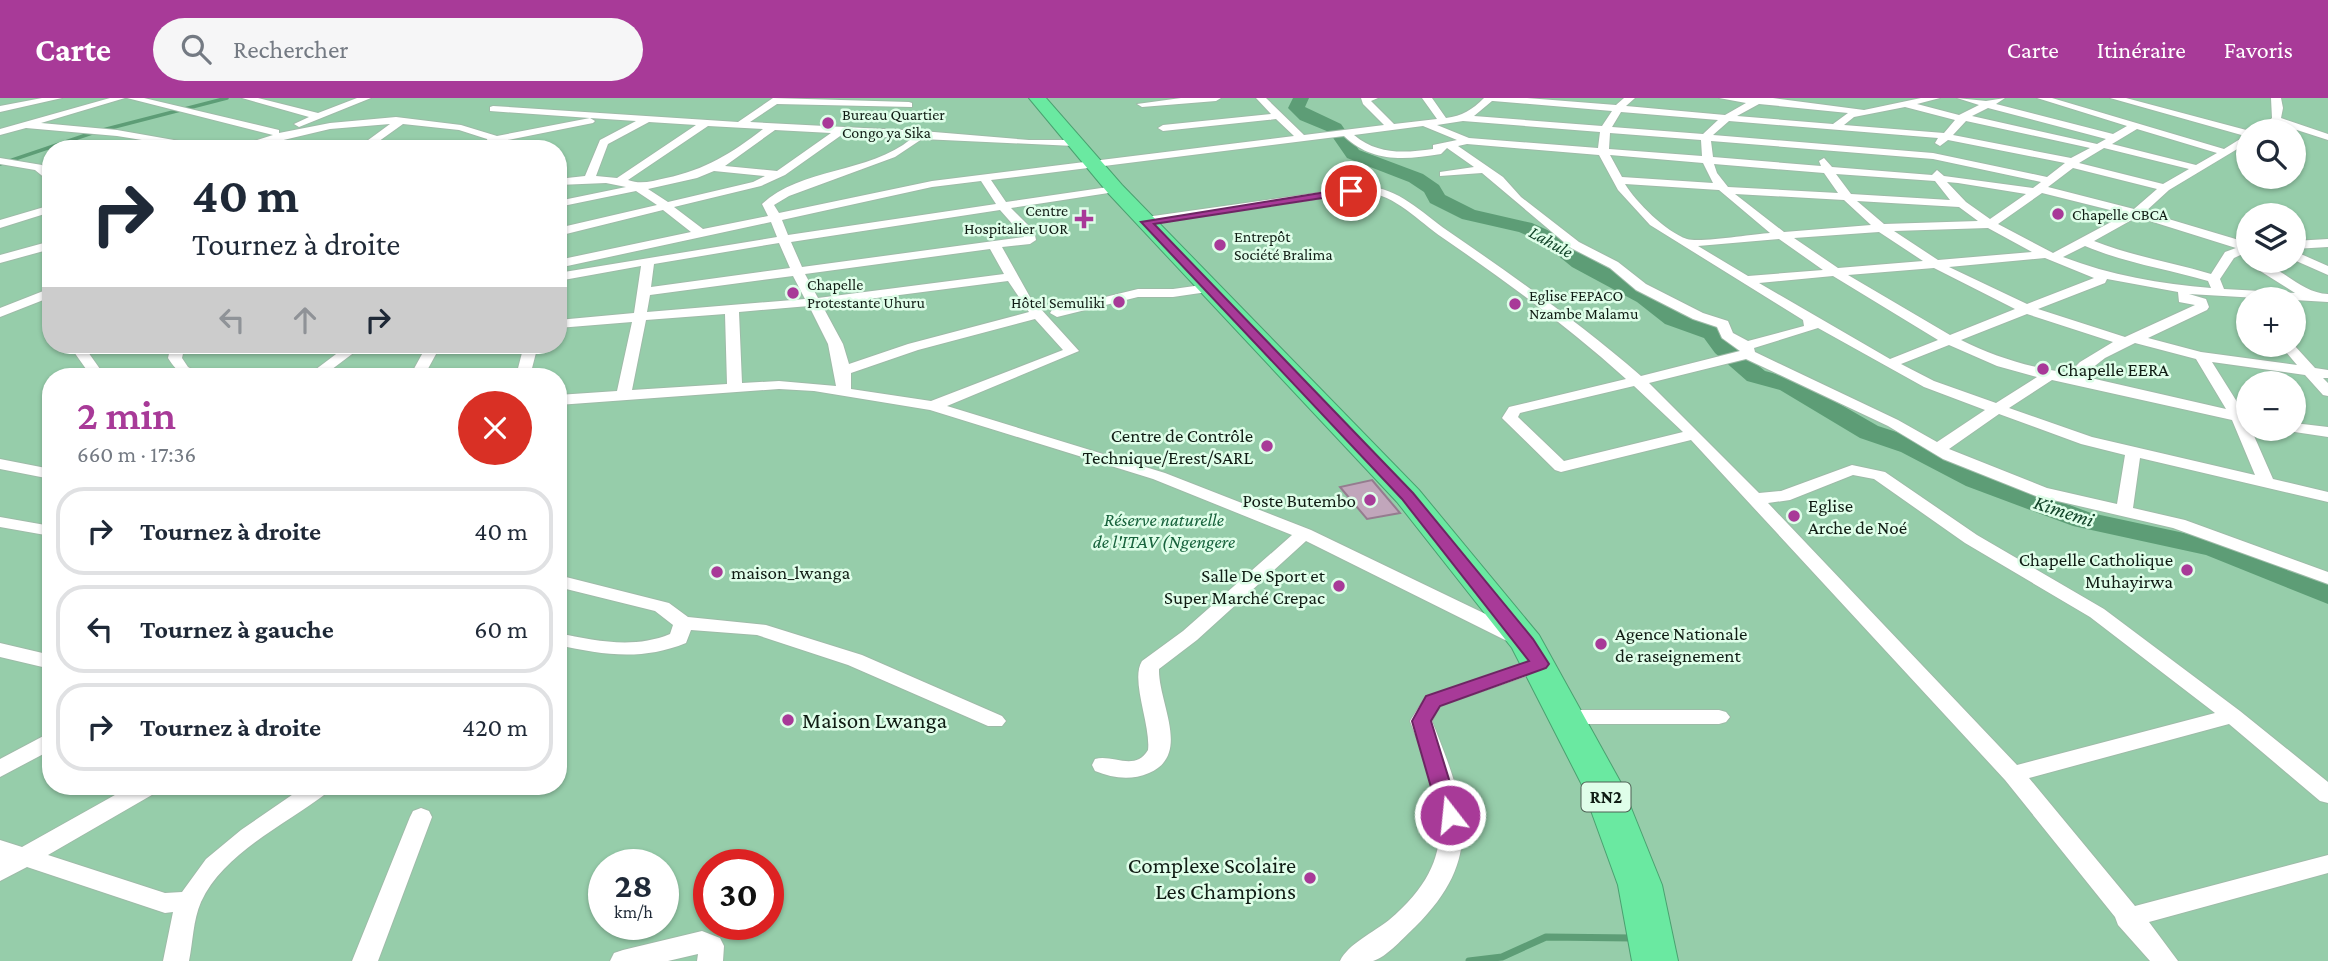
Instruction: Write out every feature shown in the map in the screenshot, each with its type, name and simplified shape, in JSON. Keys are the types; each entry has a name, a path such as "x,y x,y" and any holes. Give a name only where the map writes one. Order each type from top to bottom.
{"highway":[{"name":"RN2","path":"1037,98 1115,189 1408,496 1533,653 1601,783 1640,885 1655,961"}],"street":[{"path":"0,109 32,100 57,98"},
{"path":"0,132 120,98"},
{"path":"132,98 275,132"},
{"path":"247,98 318,116"},
{"path":"219,120 286,98"},
{"path":"260,140 363,98"},
{"path":"463,126 512,98"},
{"path":"567,262 699,232 777,218 858,198 984,177 1093,165 1159,124 1216,98"},
{"path":"1261,98 1276,116 1301,138"},
{"path":"1373,98 1366,99 1366,102 1391,127"},
{"path":"1427,98 1443,121"},
{"path":"1464,118 1477,111 1491,98 1945,136 2072,163 2165,188"},
{"path":"1630,98 1618,108 1606,128 1603,152 1626,195 1644,214 1746,280 1889,364 1929,384 2046,428 2133,454 2328,498"},
{"path":"1724,98 1764,99 1866,111"},
{"path":"1887,98 1963,118 2200,169"},
{"path":"1935,98 1851,115 1834,127 1825,146 1826,170 1847,199 1880,228 1933,262 2028,310 2132,341 2201,356 2321,373"},
{"path":"1962,98 2115,138"},
{"path":"2000,98 1963,118 1945,136 1933,156 1939,179 1961,204 1989,224 2047,257 2101,276 2183,292 2236,298"},
{"path":"2042,98 2228,153"},
{"path":"2115,98 2236,132"},
{"path":"2130,102 2162,98"},
{"path":"2276,98 2276,119"},
{"path":"741,124 777,99 906,115 922,134"},
{"path":"1706,137 1728,117 1764,99"},
{"path":"486,113 616,116 842,130 906,115"},
{"path":"511,140 616,116"},
{"path":"1159,124 1276,116"},
{"path":"589,179 604,142 650,118"},
{"path":"1159,124 1301,138 1464,118 1933,156 2050,181"},
{"path":"374,140 400,121"},
{"path":"263,140 339,125 400,121 463,126 487,140"},
{"path":"622,180 707,122"},
{"path":"1424,123 1467,141 1939,179 2038,190 2101,202 2236,250"},
{"path":"26,125 107,131 164,140"},
{"path":"1686,243 1880,228 1989,224 1997,221 2072,163 2137,125"},
{"path":"567,202 644,188 716,167 774,126"},
{"path":"567,230 757,184 779,174 842,130"},
{"path":"2306,130 2328,137"},
{"path":"1349,133 1357,144 1385,156 1426,155 1441,151 1437,147 1467,141"},
{"path":"844,391 845,370 833,334 798,272 777,218 768,204 821,179 892,154 922,134 1017,143 1074,144"},
{"path":"1706,137 1710,171 1724,188 1781,235 1833,271 1892,309 1950,340 2047,377 2072,379 2236,416"},
{"path":"1450,146 1485,169 1575,245 1615,264 1641,287 1698,316 1723,324 1727,334 1747,350 1941,448 1949,456 2042,492 2215,535 2328,578"},
{"path":"1746,280 1933,262 2047,257 2087,242 2134,214 2165,188 2236,147"},
{"path":"0,161 42,169"},
{"path":"716,167 821,179"},
{"path":"1444,174 1485,169"},
{"path":"643,292 1027,241 1031,237 1003,206 984,177"},
{"path":"567,182 589,179 622,180 644,188 699,232"},
{"path":"1619,180 1847,199 1961,204"},
{"path":"567,276 1115,189"},
{"path":"1146,222 1365,189 1378,190 1476,254 1559,314 1640,381 1694,434 2013,774 2127,918 2165,961"},
{"path":"0,224 42,211"},
{"path":"2087,242 2122,257 2158,262 2214,279"},
{"path":"2306,244 2328,243"},
{"path":"932,406 1072,351 1036,314 1011,277 995,246"},
{"path":"0,259 42,247"},
{"path":"2214,279 2236,261"},
{"path":"2306,261 2328,271"},
{"path":"625,394 635,354 637,319 648,262"},
{"path":"2276,273 2328,307"},
{"path":"1889,364 2028,310 2100,280 2101,276"},
{"path":"567,323 814,302 1011,277"},
{"path":"2214,279 2219,294"},
{"path":"1057,313 1138,293 1173,293 1209,288"},
{"path":"2072,379 2100,355 2187,317 2202,307 2201,302 2184,299 2183,292"},
{"path":"0,313 42,296"},
{"path":"2306,297 2328,298"},
{"path":"732,309 735,387"},
{"path":"845,370 913,347 1036,314"},
{"path":"1694,434 1561,467 1510,418 1514,410 1640,381 1723,358 1811,328 1810,320 1816,320"},
{"path":"325,368 344,354"},
{"path":"2201,356 2236,408"},
{"path":"2302,357 2321,373 2328,392"},
{"path":"1941,448 2047,377"},
{"path":"567,399 779,385 844,391 932,406 1159,476 1305,534 1449,605 1533,653"},
{"path":"2306,429 2328,432"},
{"path":"2251,441 2267,484"},
{"path":"2124,512 2133,454"},
{"path":"0,464 42,472"},
{"path":"1755,499 1784,496 1853,470 1879,475 1971,539 2097,613 2233,716 2328,795"},
{"path":"0,522 42,529"},
{"path":"1102,765 1117,771 1134,770 1148,766 1158,757 1162,743 1147,679 1149,666 1190,638 1282,551 1305,534"},
{"path":"567,583 662,607 683,623 759,629 855,660 995,721"},
{"path":"567,640 632,650 659,648 679,638 683,623"},
{"path":"2,652 42,660"},
{"path":"1353,961 1402,926 1443,873 1452,842 1450,815 1421,721 1433,701 1533,653"},
{"path":"2013,774 2233,716"},
{"path":"1569,718 1719,717"},
{"path":"0,769 42,745"},
{"path":"0,871 133,795"},
{"path":"176,961 189,901 200,880 224,856 308,795"},
{"path":"365,961 421,817"},
{"path":"0,849 165,903 189,901"},
{"path":"2127,918 2328,864"},
{"path":"624,961 702,942 711,946 710,961"}],"green space":[{"name":"Réserve naturelle de l'ITAV (Ngengere","path":"0,98 2328,98 2328,961 0,961"}],"building":[{"name":"Poste Butembo","path":"1372,480 1400,513 1367,519 1340,487"}],"waterway":[{"path":"71,140 227,98"},
{"name":"Lahule","path":"1301,98 1296,108 1306,116 1335,128 1353,154 1416,178 1432,189 1437,199 1469,215 1525,227 1547,237 1580,262 1645,297 1673,319 1712,333 1723,348 1756,376 1789,385 1869,432 1911,446 1976,480 2083,520 2215,548 2328,594"},
{"path":"0,164 42,150"},
{"name":"Kimemi","path":"2324,591 2328,592"},
{"path":"1469,961 1502,957 1546,937 1633,938"}],"place":[{"name":"Bureau Quartier Congo ya Sika","path":"828,123"},
{"name":"Chapelle CBCA","path":"2058,214"},
{"name":"Centre Hospitalier UOR","path":"1084,219"},
{"name":"Entrepôt Société Bralima","path":"1220,245"},
{"name":"Chapelle Protestante Uhuru","path":"793,293"},
{"name":"Hôtel Semuliki","path":"1119,302"},
{"name":"Eglise FEPACO Nzambe Malamu","path":"1515,304"},
{"name":"Chapelle EERA","path":"2043,369"},
{"name":"Centre de Contrôle Technique/Erest/SARL","path":"1267,446"},
{"name":"Poste Butembo","path":"1370,500"},
{"name":"Eglise Arche de Noé","path":"1794,516"},
{"name":"Chapelle Catholique Muhayirwa","path":"2187,570"},
{"name":"maison_lwanga","path":"717,572"},
{"name":"Salle De Sport et Super Marché Crepac","path":"1339,586"},
{"name":"Agence Nationale de raseignement","path":"1601,644"},
{"name":"Maison Lwanga","path":"788,720"},
{"name":"Complexe Scolaire Les Champions","path":"1310,878"}],"route":[{"path":"1351,191 1146,222 1305,385 1408,496 1527,643 1540,664 1433,701 1421,721 1450,815"}]}
